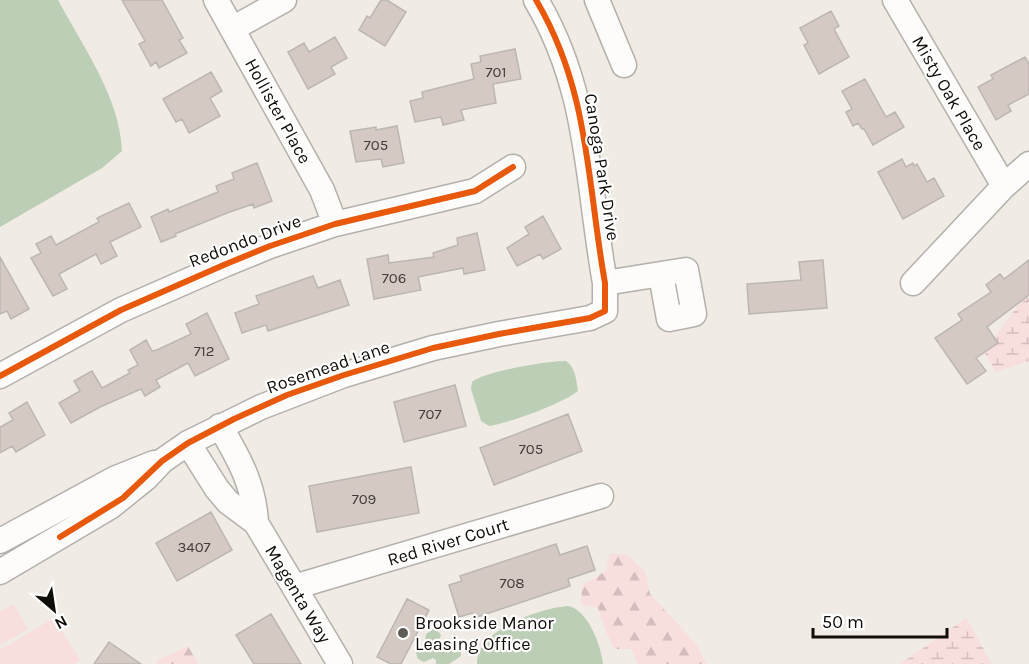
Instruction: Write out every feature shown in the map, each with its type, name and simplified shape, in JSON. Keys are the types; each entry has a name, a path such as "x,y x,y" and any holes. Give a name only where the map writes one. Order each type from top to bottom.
{"street":[{"name":"Hollister Place","path":"216,0 322,190 335,224"},
{"path":"232,29 285,0"},
{"name":"Canoga Park Drive","path":"536,0 559,44 574,89 584,132 605,283 605,311"},
{"path":"597,0 624,65"},
{"name":"Misty Oak Place","path":"895,0 1004,186"},
{"path":"913,283 1004,186 1029,165"},
{"name":"Redondo Drive","path":"0,376 122,310 270,246 335,224 475,191 513,167"},
{"path":"605,283 661,275"},
{"name":"Rosemead Lane","path":"10,567 110,507 146,478 162,461 188,443 288,395 433,348 590,318 605,311"},
{"name":"Magenta Way","path":"220,426 252,488 256,523"},
{"name":"Magenta Way","path":"188,443 217,489 228,502 256,523 340,664"},
{"name":"Rosemead Lane","path":"2,535 139,468 162,461"},
{"name":"Red River Court","path":"294,587 601,496"},
{"path":"2,535 10,567"}],"green space":[{"path":"1029,297 1029,361 996,372 984,352 1019,304"},
{"path":"610,553 627,555 645,571 650,594 697,645 706,664 637,664 632,649 615,649 606,632 598,608 581,604 582,586 606,571"},
{"path":"13,604 28,629 0,645 0,612"},
{"path":"54,618 80,660 74,664 0,664 0,650"},
{"path":"966,618 992,664 900,664"},
{"path":"188,646 198,664 158,664 156,661"}],"shaded area":[{"path":"0,0 58,0 99,73 115,111 122,151 102,168 0,227"},
{"path":"566,361 574,371 578,391 548,407 510,421 489,426 481,421 471,389 472,382 503,371"},
{"path":"568,606 582,614 592,629 600,647 603,664 477,664 479,652 498,631 527,616"},
{"path":"433,629 441,635 438,643 440,648 457,646 461,650 461,656 449,664 436,664 433,658 424,662 418,659 415,650 424,645 426,634"}],"building":[{"path":"122,0 162,0 183,38 179,40 187,53 159,68 156,62 151,66 139,44 145,41"},
{"path":"381,0 387,0 406,12 385,46 359,30 367,16 370,18"},
{"path":"831,11 839,26 834,29 849,57 819,74 804,45 808,43 800,28"},
{"path":"335,37 347,58 331,67 335,74 308,89 288,52 304,43 309,52"},
{"path":"515,49 521,79 493,84 496,103 461,110 464,120 443,125 441,117 415,122 410,101 423,98 422,92 474,79 471,64 481,62 480,56"},
{"path":"1025,57 1029,64 1029,94 1008,105 1011,111 996,120 978,87 993,79 991,75"},
{"path":"211,72 222,91 210,98 220,116 189,133 182,119 176,122 163,99"},
{"path":"865,79 886,117 895,112 904,127 873,145 858,123 853,126 846,112 852,109 842,91"},
{"path":"397,126 404,163 383,167 381,159 356,162 350,131"},
{"path":"902,159 906,167 913,163 914,166 917,164 927,182 934,178 944,196 903,219 878,172"},
{"path":"257,163 272,201 254,208 253,204 227,213 161,242 151,217 218,192 216,186 234,179 232,173"},
{"path":"129,203 141,227 110,242 117,256 101,264 96,254 59,274 67,289 53,296 31,258 41,253 36,244 51,236 56,245 99,222 97,218"},
{"path":"543,216 561,249 543,259 540,254 517,266 507,248 529,234 525,227"},
{"path":"477,233 485,270 464,274 463,268 418,277 421,290 374,299 367,259 388,255 389,263 434,257 433,253 458,245 457,238"},
{"path":"0,257 29,309 11,319 7,311 0,314"},
{"path":"823,260 827,308 749,314 747,284 801,280 799,262"},
{"path":"1029,260 1029,295 987,327 998,343 976,358 986,371 967,384 935,338 962,320 958,314 991,292 986,285 1000,274 1004,279"},
{"path":"313,276 318,288 340,280 349,305 268,331 266,325 242,333 235,313 259,304 256,296"},
{"path":"207,313 229,359 195,376 188,363 156,380 160,387 145,396 141,389 71,423 59,403 80,391 74,381 92,371 102,388 130,373 128,370 138,365 130,350 146,340 152,351 157,350 191,334 186,324"},
{"path":"455,385 466,426 404,442 394,402"},
{"path":"27,402 45,435 16,452 12,446 0,453 0,427 13,420 9,413"},
{"path":"568,414 582,451 494,485 480,448"},
{"path":"411,467 419,513 317,532 309,486"},
{"path":"211,512 232,550 177,581 156,543"},
{"path":"556,544 560,555 587,546 595,570 568,579 570,586 474,618 472,613 459,617 449,585 462,581 460,576"},
{"name":"Brookside Manor Leasing Office","path":"407,599 429,610 401,664 391,664 377,657"},
{"path":"271,614 301,664 254,664 236,635"},
{"path":"109,642 141,664 94,664"}],"cycle path":[{"path":"60,537 123,498 162,461 188,443 287,395 433,348 590,318 605,311 605,283 577,103 554,34 536,0"},
{"path":"0,376 121,310 270,246 335,224 475,191 513,167"}],"place":[{"name":"Brookside Manor Leasing Office","path":"403,633"}]}
